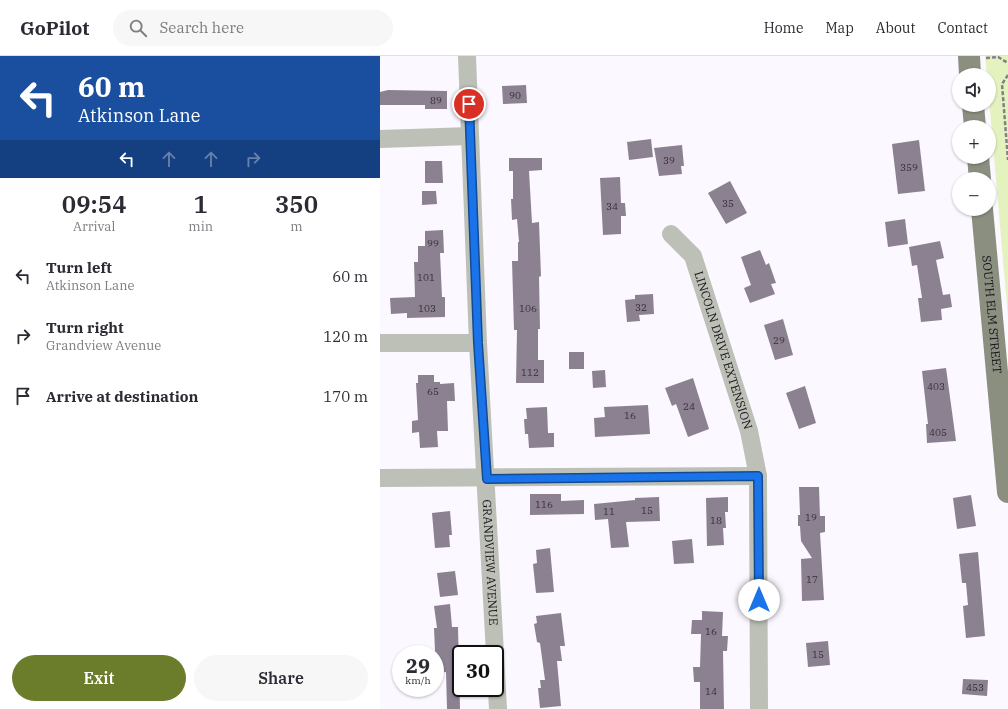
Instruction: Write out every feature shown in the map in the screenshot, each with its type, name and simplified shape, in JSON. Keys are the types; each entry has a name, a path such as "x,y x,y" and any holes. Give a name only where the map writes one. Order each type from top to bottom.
{"main road":[{"path":"972,68 976,57"},
{"name":"SOUTH ELM STREET","path":"983,216 1008,492"}],"street":[{"name":"GRANDVIEW AVENUE","path":"467,56 478,343 487,479 498,709"},
{"path":"380,139 470,136"},
{"name":"LINCOLN DRIVE EXTENSION","path":"671,234 694,256 749,431 758,476 759,709"},
{"path":"380,343 478,343"},
{"path":"380,478 487,479 758,476"}],"path":[{"path":"976,57 998,57 1008,63"},
{"path":"1008,75 1002,84 1008,160"}],"green space":[{"path":"985,56 1008,56 1008,318 995,164 996,164 996,120 991,120 990,112 996,112 996,68 986,68"}],"building":[{"path":"526,85 527,103 503,104 502,86"},
{"path":"388,90 447,91 447,109 425,109 425,105 380,105 380,92"},
{"path":"651,139 653,157 629,160 627,142"},
{"path":"919,140 925,191 898,194 892,144"},
{"path":"682,145 684,166 681,166 682,174 659,176 654,148"},
{"path":"509,158 542,158 542,170 529,171 532,223 539,222 541,276 539,277 540,329 538,329 538,360 544,360 544,383 516,383 517,330 514,330 512,261 518,261 519,242 517,219 512,220 511,199 513,199 513,171 509,171"},
{"path":"425,161 442,161 443,183 425,183"},
{"path":"620,177 621,203 625,203 626,216 621,216 621,234 603,235 600,178"},
{"path":"730,181 747,213 726,224 708,193"},
{"path":"422,191 436,191 437,204 422,205"},
{"path":"905,219 908,244 888,247 885,222"},
{"path":"443,230 444,253 440,253 442,297 445,297 445,317 407,318 407,313 391,314 390,298 415,297 414,262 418,262 418,246 425,246 425,231"},
{"path":"940,241 944,258 936,260 943,295 950,294 952,307 941,309 942,320 921,322 918,298 922,298 917,265 912,266 909,247"},
{"path":"760,250 766,265 769,263 776,283 771,284 775,294 750,303 744,288 751,285 741,257"},
{"path":"653,294 654,314 639,315 640,321 627,322 625,300 635,299 635,295"},
{"path":"783,319 793,355 775,360 764,325"},
{"path":"569,352 584,352 584,369 569,369"},
{"path":"946,368 956,441 927,443 926,424 928,424 922,371"},
{"path":"605,370 606,387 593,388 592,371"},
{"path":"418,375 434,375 434,382 440,382 440,384 454,383 455,401 447,401 448,431 437,431 438,447 420,448 419,432 412,433 412,421 418,420 416,383 418,383"},
{"path":"693,378 709,429 688,437 676,404 672,406 665,388"},
{"path":"805,386 816,423 799,429 786,393"},
{"path":"648,405 650,434 595,437 594,418 605,417 604,407"},
{"path":"547,407 548,433 554,433 554,447 529,448 528,434 525,434 524,419 527,419 526,408"},
{"path":"799,487 819,487 820,516 825,516 825,532 820,533 824,600 802,601 801,559 812,558 801,541 800,526 798,526 798,515 800,515"},
{"path":"530,494 561,494 561,501 584,500 584,514 530,515"},
{"path":"971,495 976,526 957,529 953,498"},
{"path":"659,497 660,521 626,522 629,547 611,548 608,519 595,520 594,504 635,500 635,498"},
{"path":"728,497 728,512 725,512 726,528 723,528 724,545 707,546 706,498"},
{"path":"450,511 452,535 449,535 450,547 435,548 432,513"},
{"path":"692,539 694,563 674,564 672,541"},
{"path":"550,548 554,592 536,593 533,564 537,563 536,550"},
{"path":"978,552 985,636 966,638 963,606 968,605 966,583 962,583 959,554"},
{"path":"455,571 458,595 440,597 437,573"},
{"path":"450,604 452,627 458,627 458,645 452,645 452,697 460,697 460,709 447,709 446,672 444,672 444,645 435,645 434,628 437,628 434,606"},
{"path":"702,611 723,612 722,636 728,636 727,651 723,651 724,709 700,709 700,682 694,682 693,667 700,667 701,634 691,634 692,620 702,620"},
{"path":"561,613 565,646 560,646 562,661 557,661 561,706 540,708 538,688 541,688 540,680 545,680 540,643 537,642 534,624 537,623 536,616"},
{"path":"828,641 830,665 808,667 806,643"},
{"path":"963,679 988,680 987,696 962,694"}],"route":[{"path":"469,104 478,343 487,479 758,476 759,600"}]}
